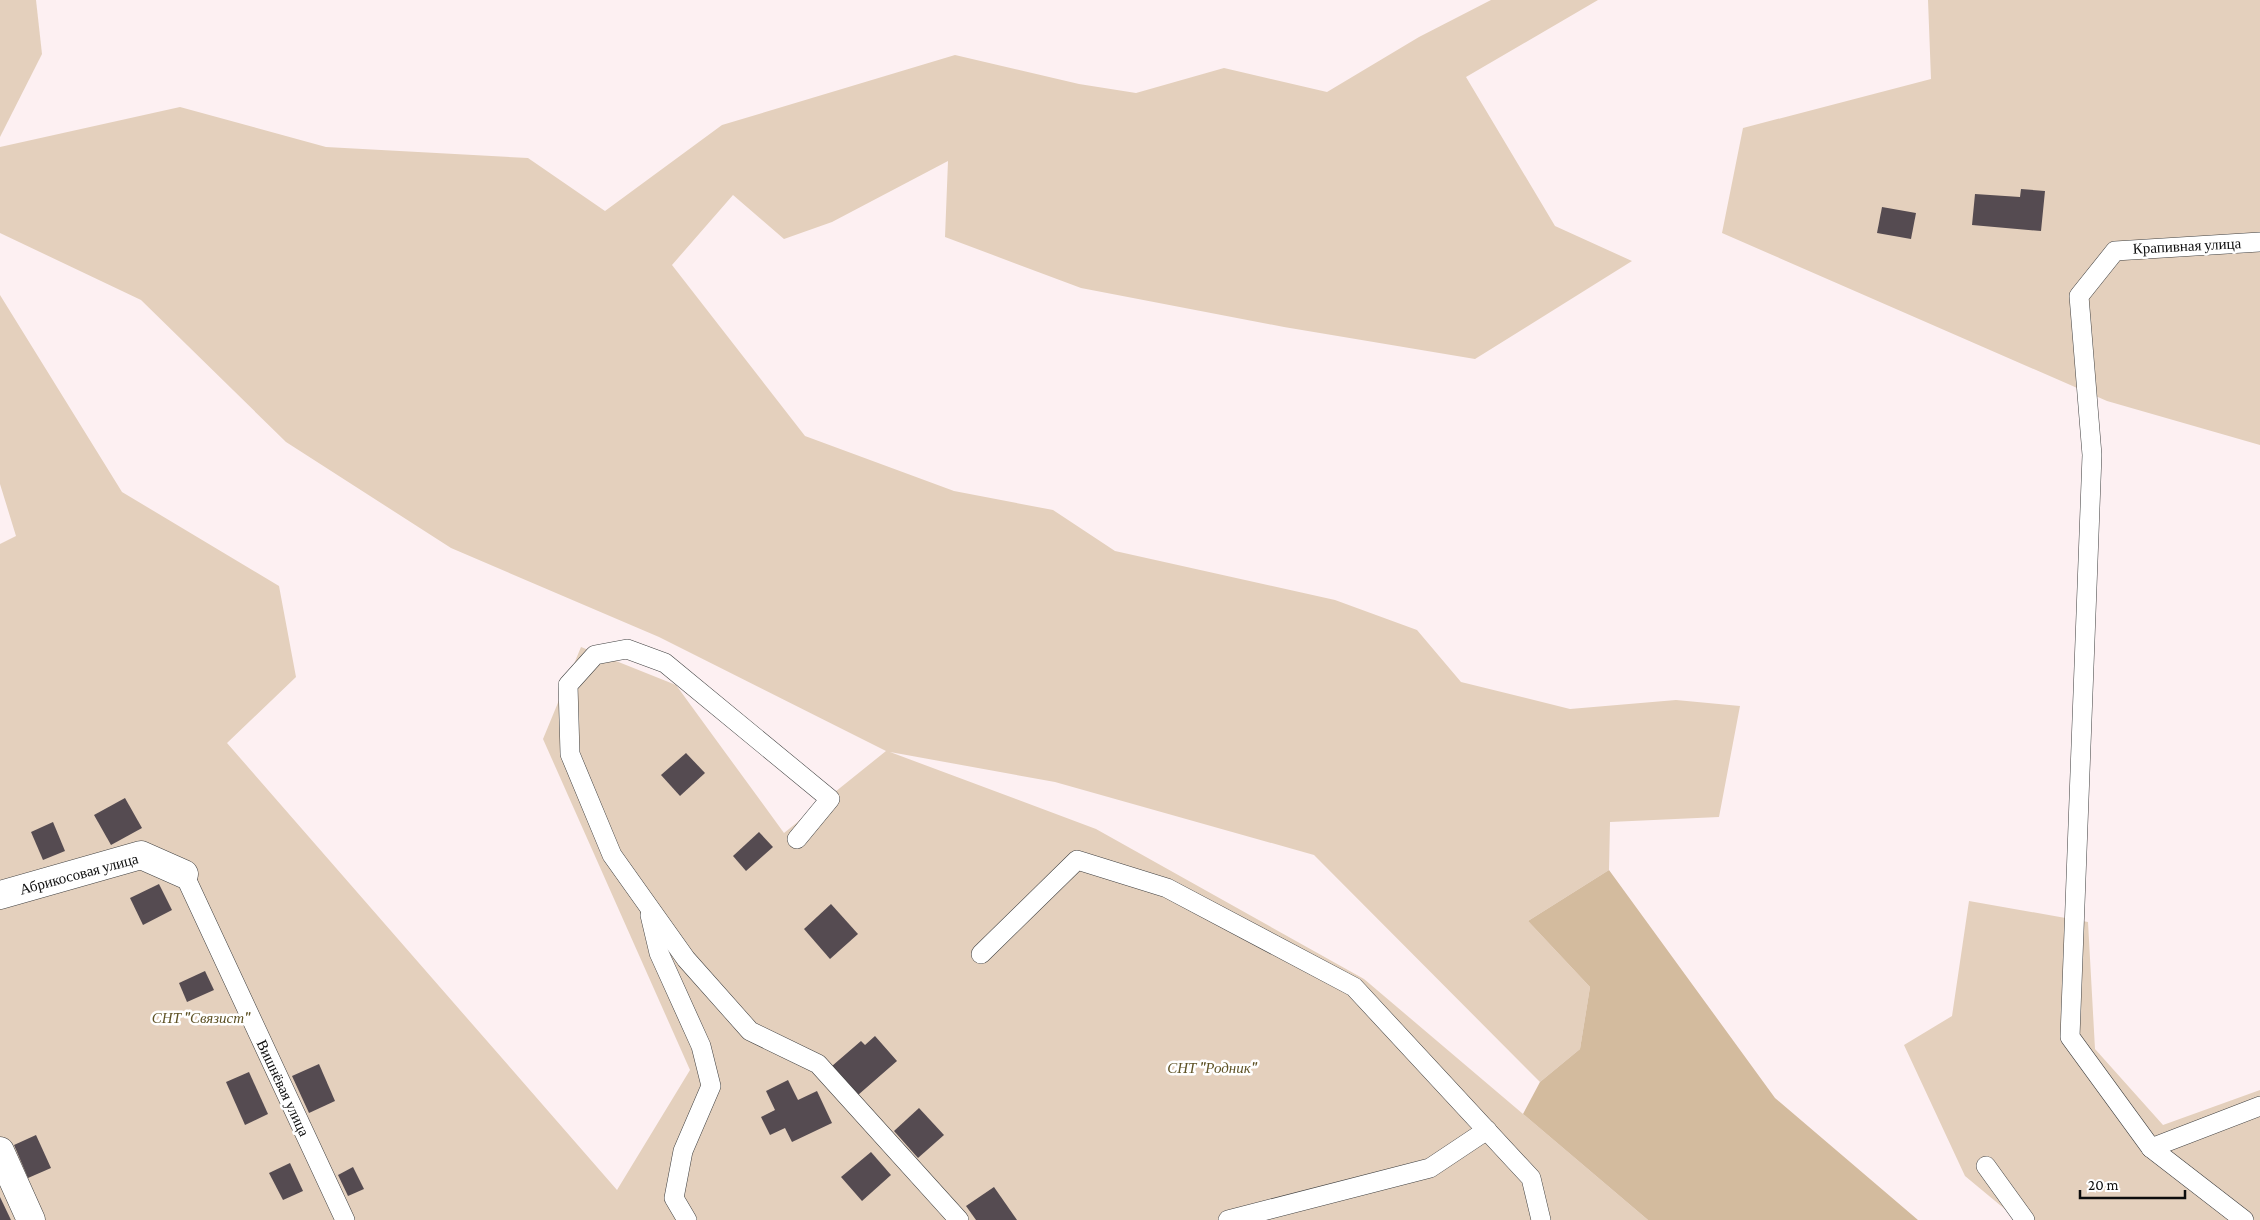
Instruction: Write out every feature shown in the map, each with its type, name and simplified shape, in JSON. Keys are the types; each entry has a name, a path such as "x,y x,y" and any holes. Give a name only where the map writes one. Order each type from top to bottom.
{"street":[{"name":"Абрикосовая улица","path":"0,895 141,855 184,874"},
{"path":"0,1151 32,1220"}],"lane":[{"name":"Крапивная улица","path":"2151,1148 2070,1037 2092,455 2079,296 2115,251 2260,242"},
{"path":"797,838 830,798 665,663 627,649 595,655 568,685 570,754 612,855 686,960 750,1032 818,1064 959,1220"},
{"path":"980,954 1077,860 1167,888 1354,988 1531,1178 1542,1220"},
{"name":"Вишнёвая улица","path":"184,874 345,1220"},
{"path":"649,907 659,953 701,1046 711,1086 683,1151 674,1198 686,1220"},
{"path":"2151,1148 2260,1106"},
{"path":"1228,1220 1430,1168 1487,1130"},
{"path":"2151,1148 2244,1220"},
{"path":"1986,1166 2025,1220"}],"green space":[{"path":"0,0 36,0 42,54 0,137"},
{"path":"1491,0 1598,0 1466,77 1555,226 1632,261 1475,359 1284,327 1081,288 945,237 948,161 832,222 784,239 733,195 672,265 805,436 954,491 1053,510 1115,551 1335,600 1417,630 1461,682 1570,709 1676,700 1740,706 1719,817 1610,822 1609,870 1528,921 1590,987 1580,1049 1540,1082 1314,855 1055,782 890,752 1096,829 1364,979 1648,1220 0,1220 0,544 16,536 0,484 0,295 122,492 279,586 296,677 227,743 617,1190 690,1070 543,739 581,647 676,685 784,833 886,751 659,637 451,548 286,442 141,300 0,233 0,147 180,107 326,147 528,158 605,211 722,125 955,55 1079,84 1136,93 1224,68 1327,92 1419,37"},
{"path":"1928,0 2260,0 2260,445 2107,401 1722,233 1743,128 1931,79"},
{"path":"1969,901 2088,922 2095,1049 2163,1125 2260,1090 2260,1220 2018,1220 1965,1176 1904,1045 1952,1016"}],"shaded area":[{"path":"1609,870 1775,1098 1918,1220 1648,1220 1523,1114 1540,1082 1580,1049 1590,987 1528,921"}],"building":[{"path":"2021,189 2045,191 2041,231 1972,225 1975,194 2020,197"},
{"path":"1882,207 1916,213 1911,239 1877,233"},
{"path":"686,753 705,773 680,796 661,775"},
{"path":"125,798 142,828 111,845 94,815"},
{"path":"53,822 65,851 43,860 31,832"},
{"path":"759,832 773,847 746,871 733,856"},
{"path":"159,884 172,910 143,925 130,898"},
{"path":"831,904 858,934 830,959 804,929"},
{"path":"205,971 214,990 187,1002 179,983"},
{"path":"875,1036 897,1061 858,1095 832,1066 861,1041 865,1045"},
{"path":"319,1064 335,1101 309,1113 292,1076"},
{"path":"249,1072 268,1114 245,1125 226,1082"},
{"path":"788,1080 798,1100 817,1091 832,1123 792,1142 785,1128 770,1135 761,1117 775,1110 766,1091"},
{"path":"919,1108 944,1135 918,1158 894,1131"},
{"path":"36,1135 51,1168 28,1178 14,1145"},
{"path":"871,1152 891,1175 862,1201 841,1177"},
{"path":"290,1163 303,1191 283,1200 269,1173"},
{"path":"353,1167 364,1189 348,1196 338,1175"},
{"path":"994,1187 1017,1220 976,1220 966,1206"},
{"path":"0,1197 11,1220 0,1220"}],"park label":[{"name":"СНТ \"Связист\"","path":"201,1018"},
{"name":"СНТ \"Родник\"","path":"1212,1068"}]}
